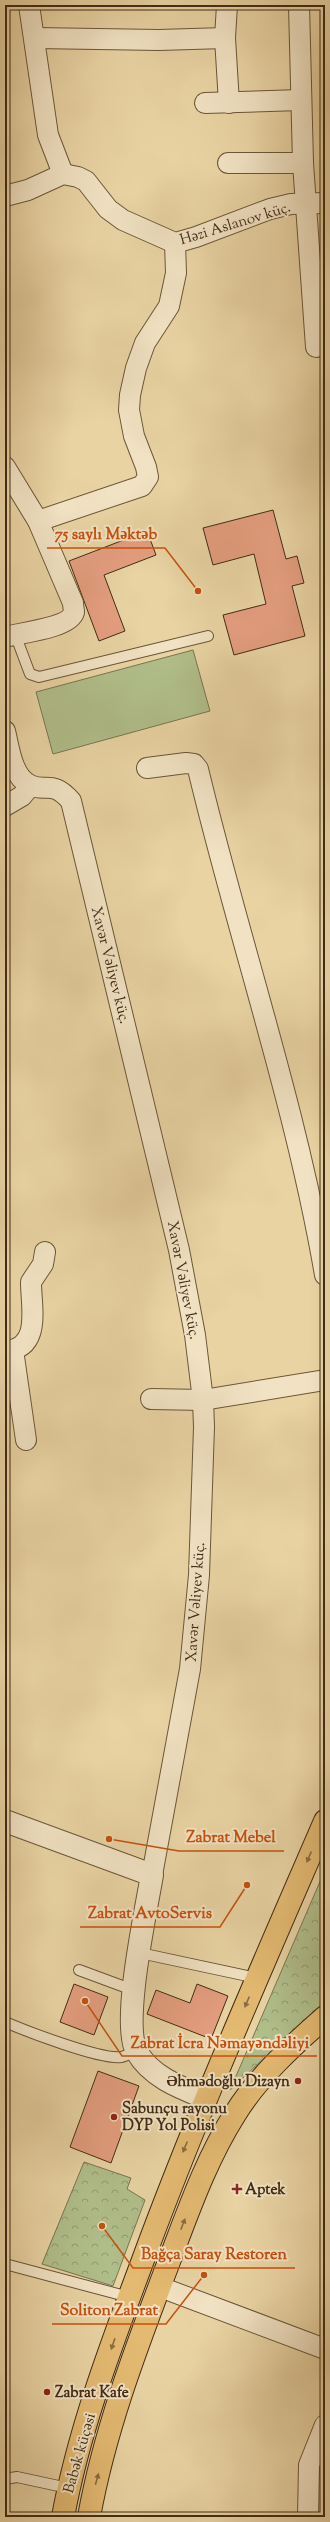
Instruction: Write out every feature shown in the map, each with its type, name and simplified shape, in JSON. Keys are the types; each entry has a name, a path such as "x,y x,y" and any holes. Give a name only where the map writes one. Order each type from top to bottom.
{"main road":[{"name":"Babək küçəsi","path":"63,2517 68,2488 102,2376 129,2297 182,2155 325,1821"},
{"name":"Babək küçəsi","path":"89,2517 106,2446 160,2287 195,2192 235,2113 275,2065 323,2022"}],"street":[{"path":"5,196 28,190 63,174 48,135 29,5"},
{"path":"227,5 225,38 229,103"},
{"path":"299,5 304,163 316,203 316,347"},
{"path":"35,38 159,40 225,38"},
{"path":"205,103 301,100"},
{"path":"228,163 304,163"},
{"name":"Həzi Aslanov küç.","path":"63,174 78,176 86,181 108,208 123,220 174,242 196,237 270,209 316,203"},
{"path":"38,521 142,486 148,477 146,467 134,436 129,410 136,368 145,342 169,306 176,273 174,242"},
{"path":"5,468 38,521 73,603 74,612 70,619 61,625 10,636"},
{"path":"5,731 13,762 21,778 30,786 22,796 5,806"},
{"path":"147,768 186,763 194,764 198,769 221,866 287,1105 317,1230 325,1275"},
{"name":"Xavər Vəliyev küç.","path":"30,786 52,787 64,793 71,801 179,1250 195,1334 203,1400 204,1427 199,1575 190,1668 133,1990 131,2030 136,2051 148,2067 167,2081 206,2098"},
{"path":"26,1440 9,1350 22,1346 31,1334 34,1311 31,1282 43,1264 45,1252"},
{"path":"151,1399 203,1400 325,1380"},
{"path":"5,1821 152,1876"},
{"path":"160,2287 325,2349"},
{"path":"308,2517 309,2465 325,2425"}],"lane":[{"path":"10,636 30,674 39,677 208,636"},
{"path":"140,1953 257,1978"},
{"path":"79,1970 133,1990"},
{"path":"5,2022 28,2032 106,2056 121,2057 136,2051"},
{"path":"5,2264 129,2297"},
{"path":"5,2479 17,2477 68,2488"}],"green space":[{"path":"193,650 210,711 53,754 36,692"},
{"path":"325,1870 325,2001 230,2090"},
{"path":"84,2162 131,2178 127,2189 145,2200 113,2286 42,2264"}],"building":[{"path":"273,510 286,559 297,556 304,583 292,586 305,636 234,655 223,615 266,604 254,554 213,565 203,528"},
{"path":"147,531 156,555 104,575 125,631 99,641 69,561"},
{"path":"74,1984 108,1997 94,2035 60,2022"},
{"path":"197,1984 228,1996 211,2039 147,2014 156,1990 190,2003"},
{"path":"98,2071 139,2086 111,2163 70,2147"}],"place":[{"name":"75 saylı Məktəb","path":"198,591"},
{"name":"Zabrat Mebel","path":"109,1839"},
{"name":"Zabrat AvtoServis","path":"247,1885"},
{"name":"Zabrat İcra Nəmayəndəliyi","path":"85,2001"},
{"name":"Əhmədoğlu Dizayn","path":"298,2081"},
{"name":"Sabunçu rayonu DYP Yol Polisi","path":"114,2117"},
{"name":"Aptek","path":"237,2189"},
{"name":"Bağça Saray Restoren","path":"102,2226"},
{"name":"Soliton Zabrat","path":"204,2275"},
{"name":"Zabrat Kafe","path":"47,2392"}]}
